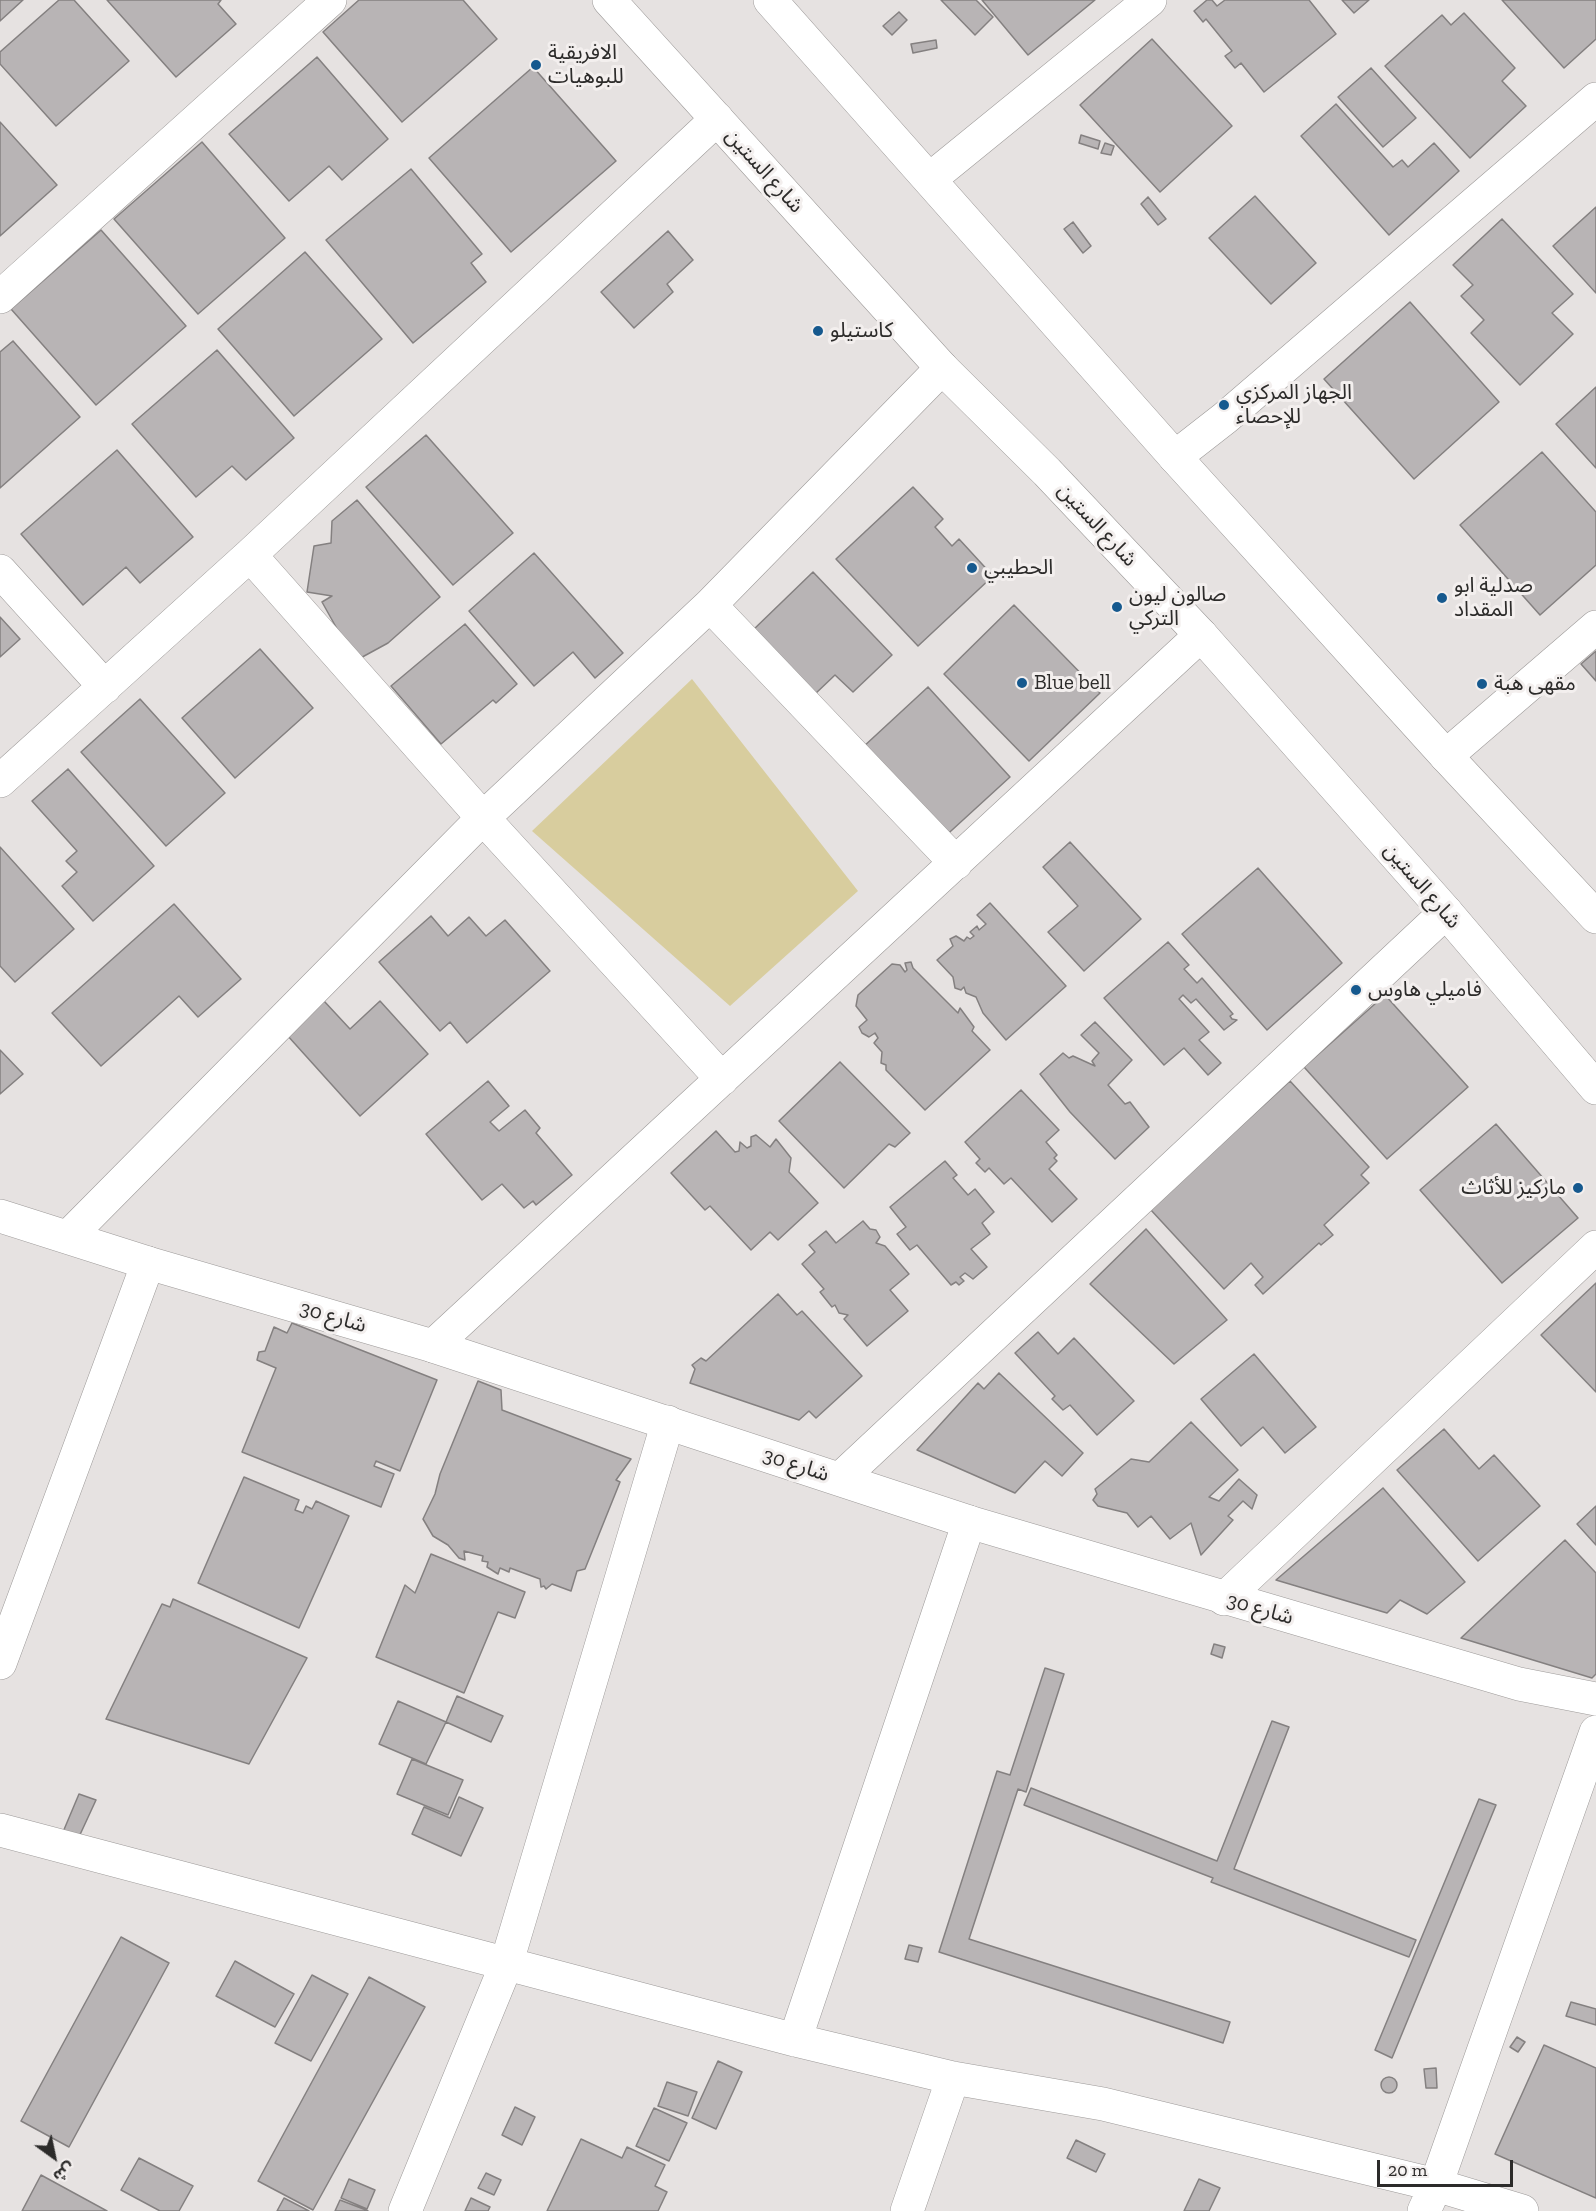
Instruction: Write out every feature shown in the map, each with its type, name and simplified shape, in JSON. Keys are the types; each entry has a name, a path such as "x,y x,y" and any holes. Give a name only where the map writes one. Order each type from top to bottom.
{"street":[{"path":"0,297 330,0"},
{"name":"شارع الستين","path":"609,0 942,368 1047,472 1201,635 1446,912 1596,1088"},
{"path":"770,0 1175,457 1446,756 1596,917"},
{"path":"930,180 1150,0"},
{"path":"1175,457 1225,418 1596,99"},
{"path":"0,781 250,555 717,119"},
{"path":"68,1237 483,818 710,604 942,368"},
{"path":"250,555 483,818 722,1079"},
{"path":"0,571 105,687"},
{"path":"710,604 956,863"},
{"path":"1446,756 1596,627"},
{"path":"433,1346 1201,635"},
{"path":"840,1479 1446,912"},
{"name":"شارع 30","path":"0,1216 148,1263 433,1346 969,1522 1224,1599 1519,1684 1596,1699"},
{"path":"1224,1599 1596,1247"},
{"path":"0,1663 148,1263"},
{"path":"405,2211 506,1965 668,1422"},
{"path":"795,2040 969,1522"},
{"path":"1430,2198 1596,1732"},
{"path":"0,1830 795,2040 953,2078 1103,2104 1430,2198 1522,2211"},
{"path":"907,2211 953,2078"}],"shaded area":[{"path":"692,679 858,891 730,1006 532,831"}],"building":[{"path":"0,0 23,0 0,21"},
{"path":"59,0 74,0 129,61 56,126 0,64 0,52"},
{"path":"107,0 221,0 218,4 236,24 176,77"},
{"path":"359,0 463,0 497,39 402,122 323,32"},
{"path":"941,0 976,0 993,17 975,35"},
{"path":"982,0 1095,0 1028,55"},
{"path":"1207,0 1212,0 1217,6 1225,0 1309,0 1336,34 1264,92 1241,63 1235,68 1225,56 1232,51 1206,19 1203,22 1194,11"},
{"path":"1342,0 1369,0 1354,13"},
{"path":"1502,0 1596,0 1596,39 1564,68"},
{"path":"899,12 907,20 892,35 883,26"},
{"path":"1464,13 1515,68 1502,81 1526,106 1470,158 1385,66 1442,15 1451,25"},
{"path":"1152,39 1232,126 1160,192 1080,105"},
{"path":"936,40 937,48 913,53 911,44"},
{"path":"317,57 388,139 342,180 329,166 289,201 229,134"},
{"path":"533,67 616,161 511,252 429,158"},
{"path":"1371,68 1416,118 1383,147 1338,97"},
{"path":"1336,104 1393,167 1402,160 1408,167 1434,143 1459,171 1389,235 1301,136"},
{"path":"0,122 57,185 0,236"},
{"path":"1081,135 1100,141 1098,149 1079,143"},
{"path":"202,142 285,238 198,314 114,219"},
{"path":"1105,143 1114,146 1111,155 1101,153"},
{"path":"411,169 482,254 471,263 486,282 413,343 326,240"},
{"path":"1255,196 1316,263 1271,304 1209,238"},
{"path":"1148,197 1166,219 1158,225 1141,204"},
{"path":"1596,207 1596,293 1553,246"},
{"path":"1502,219 1573,294 1552,313 1573,334 1520,385 1471,333 1484,320 1461,296 1473,285 1453,265"},
{"path":"1073,222 1091,246 1083,253 1064,229"},
{"path":"101,230 186,326 96,405 11,309"},
{"path":"668,231 693,260 667,284 673,292 634,328 601,292"},
{"path":"305,252 382,339 294,416 218,329"},
{"path":"1410,302 1499,402 1414,479 1324,379"},
{"path":"13,341 80,417 0,488 0,352"},
{"path":"217,350 294,438 246,480 232,466 196,497 132,424"},
{"path":"1596,387 1596,468 1556,424"},
{"path":"426,435 513,533 453,585 366,487"},
{"path":"117,450 193,537 140,583 126,567 83,605 21,534"},
{"path":"1542,452 1596,512 1596,565 1540,615 1460,525"},
{"path":"913,487 943,519 935,527 952,546 959,539 993,576 918,646 836,559"},
{"path":"357,500 440,597 388,643 355,661 322,602 332,596 307,592 314,546 331,543 332,521"},
{"path":"534,553 623,653 595,678 573,652 534,686 469,611"},
{"path":"813,572 892,655 853,692 835,675 814,695 752,631"},
{"name":"Blue bell","path":"1014,605 1100,693 1029,761 944,674"},
{"path":"0,617 20,639 0,657"},
{"path":"465,624 517,684 496,703 493,700 441,744 391,686"},
{"path":"260,649 313,708 235,778 182,718"},
{"path":"1596,651 1596,681 1581,664"},
{"path":"928,687 1010,777 940,841 862,748"},
{"path":"140,699 225,793 166,846 81,752"},
{"path":"68,769 154,866 93,921 62,886 77,872 66,861 77,851 32,801"},
{"path":"1070,842 1141,919 1084,971 1048,932 1078,906 1043,867"},
{"path":"0,847 74,929 15,982 0,966"},
{"path":"1258,868 1342,963 1267,1030 1182,934"},
{"path":"990,903 1066,986 1006,1040 983,1013 976,997 966,993 964,987 961,990 955,988 953,977 937,960 953,946 950,939 956,936 964,941 967,937 970,939 974,936 970,932 977,926 979,930 986,924 977,915"},
{"path":"174,904 241,979 198,1017 179,996 101,1066 52,1013"},
{"path":"431,916 448,936 469,917 486,936 505,920 550,971 467,1043 450,1022 440,1031 379,962"},
{"path":"1168,942 1189,965 1184,969 1197,983 1202,978 1233,1014 1230,1016 1232,1019 1237,1020 1224,1030 1196,999 1191,1003 1183,995 1179,999 1209,1032 1199,1040 1221,1063 1208,1075 1184,1048 1164,1065 1104,998"},
{"path":"911,962 913,968 958,1013 960,1008 974,1027 972,1031 990,1050 925,1110 886,1070 886,1065 881,1063 882,1052 874,1043 878,1038 875,1033 869,1037 862,1033 859,1027 867,1020 856,1006 858,995 892,964 900,965 905,972 907,970 905,963"},
{"path":"1385,995 1468,1087 1387,1159 1304,1067"},
{"path":"324,1001 350,1029 380,1001 428,1054 360,1116 287,1035"},
{"path":"1095,1022 1132,1060 1108,1085 1125,1104 1130,1102 1149,1127 1115,1159 1070,1112 1040,1074 1063,1053 1069,1058 1073,1056 1095,1066 1092,1061 1099,1053 1081,1035"},
{"path":"0,1050 23,1074 0,1094"},
{"path":"840,1062 910,1133 895,1147 889,1144 844,1188 779,1121"},
{"path":"488,1081 509,1106 490,1122 499,1131 525,1110 540,1128 536,1133 572,1175 536,1205 533,1201 524,1208 502,1184 482,1200 426,1134"},
{"path":"1290,1081 1369,1167 1361,1175 1369,1183 1324,1225 1333,1235 1321,1245 1319,1243 1263,1294 1255,1285 1263,1277 1251,1263 1224,1289 1150,1209"},
{"path":"1021,1090 1059,1130 1046,1142 1057,1155 1054,1158 1057,1161 1049,1169 1077,1199 1052,1222 1011,1178 1004,1184 989,1168 985,1172 976,1163 980,1159 965,1142"},
{"path":"1496,1124 1578,1218 1502,1283 1420,1190"},
{"path":"716,1131 735,1152 739,1151 740,1142 747,1148 751,1146 751,1137 756,1135 770,1147 776,1139 791,1158 789,1172 818,1203 778,1240 770,1232 751,1250 710,1206 705,1210 671,1173"},
{"path":"945,1161 957,1175 953,1178 968,1195 975,1189 994,1212 982,1223 990,1234 971,1249 987,1267 973,1279 965,1273 960,1277 964,1281 959,1285 956,1282 951,1285 917,1245 910,1250 897,1234 906,1227 890,1207"},
{"path":"863,1221 870,1229 876,1230 880,1237 876,1243 885,1246 909,1274 890,1290 908,1311 867,1346 844,1319 848,1315 839,1313 835,1305 832,1307 820,1292 824,1289 802,1264 815,1252 809,1245 826,1231 836,1243"},
{"path":"1146,1229 1227,1320 1174,1364 1090,1284"},
{"path":"1596,1283 1596,1392 1541,1335"},
{"path":"778,1294 797,1315 802,1311 862,1376 816,1418 809,1411 799,1420 690,1383 695,1369 692,1365 701,1358 706,1361"},
{"path":"292,1323 437,1380 400,1471 376,1461 374,1466 394,1474 381,1507 242,1452 276,1368 257,1360 259,1352 265,1351 274,1327 287,1333"},
{"path":"1038,1332 1058,1354 1074,1338 1134,1401 1097,1435 1070,1405 1063,1410 1052,1399 1055,1396 1015,1353"},
{"path":"1254,1354 1316,1427 1285,1453 1263,1427 1241,1446 1201,1399"},
{"path":"999,1373 1083,1453 1062,1476 1045,1461 1015,1493 917,1450 978,1383 984,1389"},
{"path":"478,1381 501,1390 502,1410 631,1459 616,1480 620,1482 585,1569 577,1571 571,1591 552,1584 546,1589 544,1586 541,1587 540,1579 510,1568 509,1572 500,1568 498,1574 487,1567 488,1562 482,1561 483,1556 464,1551 465,1560 459,1558 448,1545 433,1536 423,1519 435,1494 440,1474"},
{"path":"1191,1422 1238,1470 1209,1497 1219,1501 1239,1479 1257,1495 1252,1509 1243,1501 1228,1516 1233,1520 1201,1555 1191,1523 1170,1539 1151,1516 1138,1527 1127,1513 1098,1506 1093,1500 1097,1494 1095,1489 1131,1459 1149,1462"},
{"path":"1444,1429 1479,1469 1494,1455 1540,1506 1478,1561 1397,1470"},
{"path":"244,1477 299,1500 295,1510 303,1513 306,1506 312,1509 316,1501 349,1516 299,1628 198,1583"},
{"path":"1383,1488 1465,1582 1427,1614 1400,1600 1387,1613 1276,1580"},
{"path":"1596,1506 1596,1545 1577,1524"},
{"path":"1565,1540 1596,1573 1596,1674 1592,1678 1461,1638"},
{"path":"431,1554 525,1592 515,1618 498,1612 464,1693 376,1657 405,1585 415,1593"},
{"path":"173,1599 307,1658 249,1764 106,1719 162,1604 170,1607"},
{"path":"1214,1644 1225,1647 1222,1658 1211,1654"},
{"path":"1045,1668 1064,1674 1026,1792 1018,1789 969,1939 1230,2022 1223,2043 939,1952 997,1771 1010,1775"},
{"path":"457,1696 503,1716 491,1742 446,1722"},
{"path":"398,1701 446,1722 426,1764 379,1744"},
{"path":"1272,1721 1289,1727 1234,1869 1416,1940 1409,1957 1211,1882 1213,1878 1024,1805 1031,1788 1217,1861"},
{"path":"412,1759 463,1780 448,1815 397,1794"},
{"path":"79,1794 96,1800 78,1839 63,1832"},
{"path":"459,1797 483,1808 461,1856 412,1834 424,1807 450,1818"},
{"path":"1479,1799 1496,1805 1392,2058 1375,2050"},
{"path":"121,1937 169,1963 69,2147 21,2121"},
{"path":"909,1945 922,1948 918,1962 905,1959"},
{"path":"235,1961 294,1994 275,2027 216,1996"},
{"path":"312,1975 348,1994 311,2061 275,2043"},
{"path":"369,1977 425,2007 313,2210 258,2181"},
{"path":"1571,2002 1596,2009 1596,2025 1566,2016"},
{"path":"1517,2037 1525,2042 1518,2052 1510,2047"},
{"path":"1544,2045 1596,2068 1596,2198 1495,2154"},
{"path":"718,2061 742,2072 716,2129 692,2118"},
{"path":"1436,2068 1437,2088 1426,2088 1424,2069"},
{"path":"1389,2077 1395,2079 1397,2085 1395,2091 1389,2093 1383,2091 1381,2085 1383,2079"},
{"path":"667,2082 697,2092 688,2116 658,2106"},
{"path":"515,2107 535,2117 522,2145 502,2135"},
{"path":"654,2108 687,2123 669,2161 636,2146"},
{"path":"581,2139 622,2158 627,2147 665,2165 655,2186 667,2192 658,2211 547,2211"},
{"path":"1076,2140 1105,2154 1096,2172 1067,2158"},
{"path":"139,2158 193,2186 179,2211 160,2211 121,2190"},
{"path":"486,2173 501,2180 494,2195 478,2188"},
{"path":"41,2175 107,2211 22,2211"},
{"path":"349,2179 375,2190 367,2209 341,2198"},
{"path":"1199,2179 1220,2188 1209,2211 1184,2211"},
{"path":"284,2198 309,2211 277,2211"},
{"path":"471,2198 490,2207 488,2211 465,2211"},
{"path":"340,2200 366,2210 368,2211 335,2211"}],"place":[{"name":"الافريقية للبوهيات","path":"536,65"},
{"name":"كاستيلو","path":"818,331"},
{"name":"الجهاز المركزي للإحصاء","path":"1224,405"},
{"name":"الحطيبي","path":"972,568"},
{"name":"صدلية ابو المقداد","path":"1442,598"},
{"name":"صالون ليون التركي","path":"1117,607"},
{"name":"Blue bell","path":"1022,683"},
{"name":"مقهى هبة","path":"1482,684"},
{"name":"فاميلي هاوس","path":"1356,990"},
{"name":"ماركيز للأثاث","path":"1578,1188"}]}
